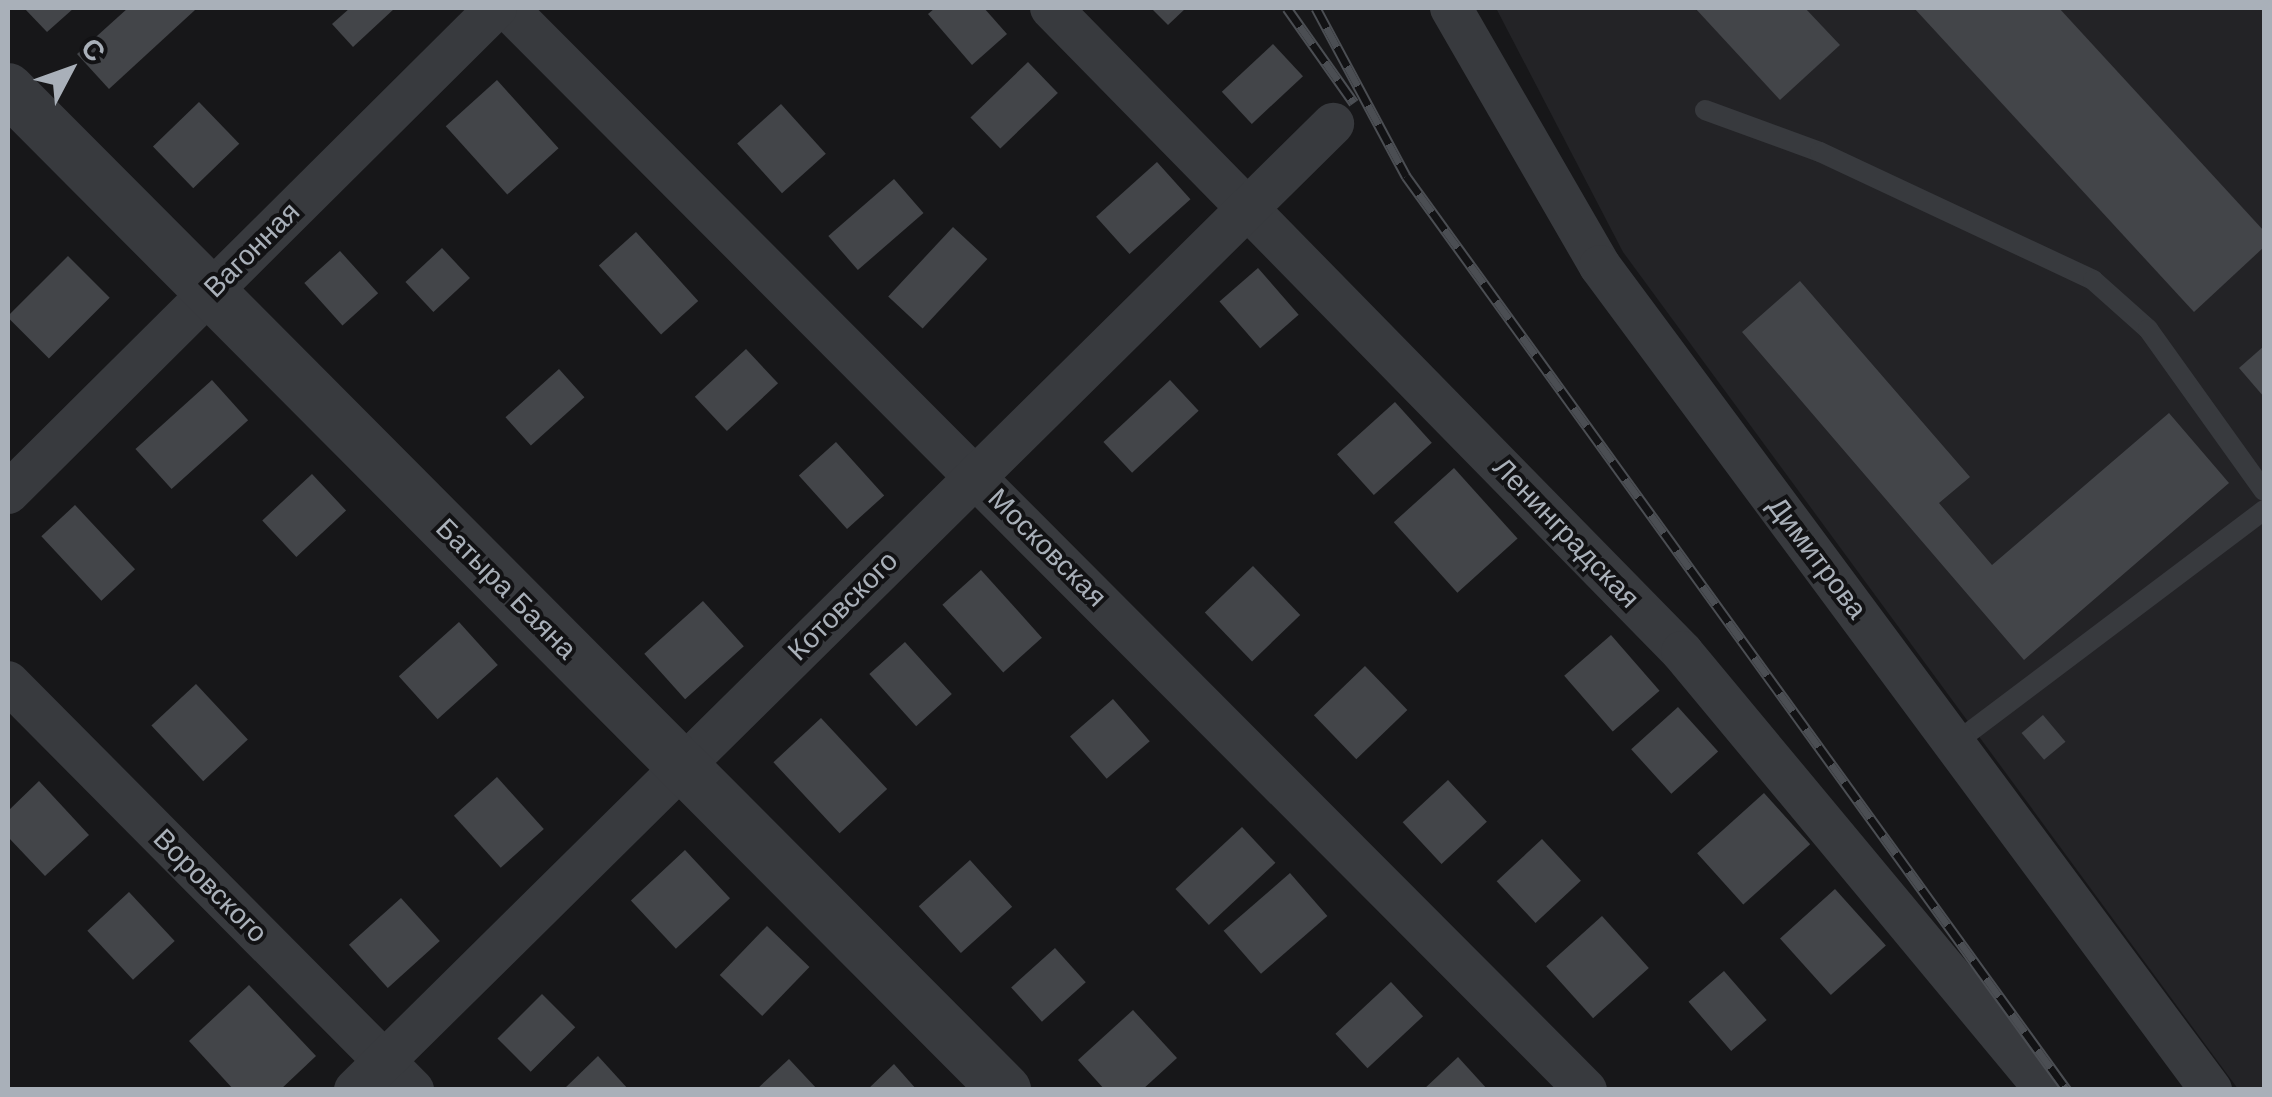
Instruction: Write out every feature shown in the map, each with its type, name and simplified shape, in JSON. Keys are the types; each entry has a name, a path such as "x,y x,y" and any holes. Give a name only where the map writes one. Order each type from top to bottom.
{"street":[{"name":"Вагонная","path":"8,493 496,8"},
{"name":"Московская","path":"508,8 1586,1090"},
{"name":"Ленинградская","path":"1051,8 1682,652 2046,1090"},
{"name":"Димитрова","path":"1451,8 1600,266 2211,1090"},
{"name":"Батыра Баяна","path":"8,89 1004,1090"},
{"name":"Котовского","path":"384,1080 682,766 1333,124"},
{"name":"Воровского","path":"8,682 384,1080"}],"lane":[{"path":"1704,110 1820,152 2094,280 2148,329 2264,491"},
{"path":"1955,743 2264,510"}],"shaded area":[{"path":"1496,8 2264,8 2264,1089 2238,1089 1623,252"}],"building":[{"path":"24,8 74,8 47,32"},
{"path":"128,8 195,10 109,89 77,54"},
{"path":"350,8 395,8 353,47 332,24"},
{"path":"935,8 984,8 1007,34 972,65 928,14"},
{"path":"1151,8 1186,8 1168,25"},
{"path":"1695,8 1805,8 1840,45 1780,100"},
{"path":"1914,8 2059,8 2264,231 2264,247 2194,312"},
{"path":"1273,44 1303,76 1252,124 1222,92"},
{"path":"1028,62 1058,93 1000,149 970,118"},
{"path":"497,80 559,148 507,195 446,126"},
{"path":"199,102 239,144 193,188 153,146"},
{"path":"781,104 826,154 782,193 737,143"},
{"path":"1157,162 1190,199 1130,254 1096,217"},
{"path":"894,179 924,213 858,270 828,236"},
{"path":"953,227 987,259 923,329 888,296"},
{"path":"636,232 698,301 661,335 599,265"},
{"path":"442,248 470,278 433,312 405,282"},
{"path":"340,251 378,293 342,325 304,283"},
{"path":"68,256 110,298 49,359 8,316"},
{"path":"1258,268 1299,315 1260,348 1220,301"},
{"path":"1800,281 1970,477 1939,503 1992,565 2169,413 2229,483 2024,660 1742,332"},
{"path":"2264,346 2264,397 2239,368"},
{"path":"746,349 778,383 727,431 695,397"},
{"path":"559,369 584,397 531,445 505,417"},
{"path":"212,380 248,420 172,489 135,449"},
{"path":"1170,380 1199,411 1132,473 1103,442"},
{"path":"1395,402 1432,443 1374,495 1337,454"},
{"path":"836,442 884,496 847,529 799,475"},
{"path":"1454,468 1518,539 1457,593 1394,522"},
{"path":"312,474 346,511 296,557 262,520"},
{"path":"75,505 135,569 101,601 41,536"},
{"path":"1253,566 1300,615 1252,661 1205,613"},
{"path":"981,570 1042,638 1003,672 942,605"},
{"path":"703,601 744,646 685,699 644,654"},
{"path":"459,622 498,665 438,719 399,676"},
{"path":"1611,635 1660,691 1613,732 1564,676"},
{"path":"905,642 952,694 916,726 869,674"},
{"path":"1365,666 1407,710 1356,759 1314,715"},
{"path":"196,684 248,740 203,781 151,726"},
{"path":"1113,699 1150,741 1107,779 1070,736"},
{"path":"1678,707 1718,752 1671,794 1631,749"},
{"path":"2043,715 2065,742 2044,760 2022,733"},
{"path":"821,718 887,789 840,833 773,762"},
{"path":"497,777 544,829 501,868 454,816"},
{"path":"1448,780 1487,822 1442,864 1403,822"},
{"path":"39,781 89,835 45,876 8,837 8,811"},
{"path":"1764,793 1810,844 1743,904 1697,853"},
{"path":"1242,827 1275,863 1209,925 1175,889"},
{"path":"1542,839 1581,881 1536,923 1497,881"},
{"path":"685,850 730,898 676,949 631,900"},
{"path":"970,860 1012,907 961,953 919,906"},
{"path":"1290,873 1327,916 1261,974 1224,931"},
{"path":"1835,889 1886,945 1831,995 1780,939"},
{"path":"129,892 175,941 133,980 87,931"},
{"path":"401,898 440,941 388,988 349,945"},
{"path":"1602,916 1649,968 1593,1018 1546,966"},
{"path":"767,926 809,967 762,1016 720,975"},
{"path":"1055,948 1086,982 1042,1022 1011,987"},
{"path":"1724,971 1767,1020 1731,1051 1689,1002"},
{"path":"1391,982 1423,1016 1367,1068 1335,1034"},
{"path":"249,985 316,1056 280,1090 234,1090 189,1041"},
{"path":"542,994 575,1027 531,1072 497,1039"},
{"path":"1133,1010 1177,1058 1142,1090 1105,1090 1078,1060"},
{"path":"598,1056 629,1090 563,1090"},
{"path":"1458,1057 1488,1090 1423,1090"},
{"path":"789,1059 818,1090 756,1090"},
{"path":"894,1064 917,1090 867,1090"}],"railway":[{"path":"1287,8 1354,103"},
{"path":"1316,8 1406,176 2067,1090"}]}
